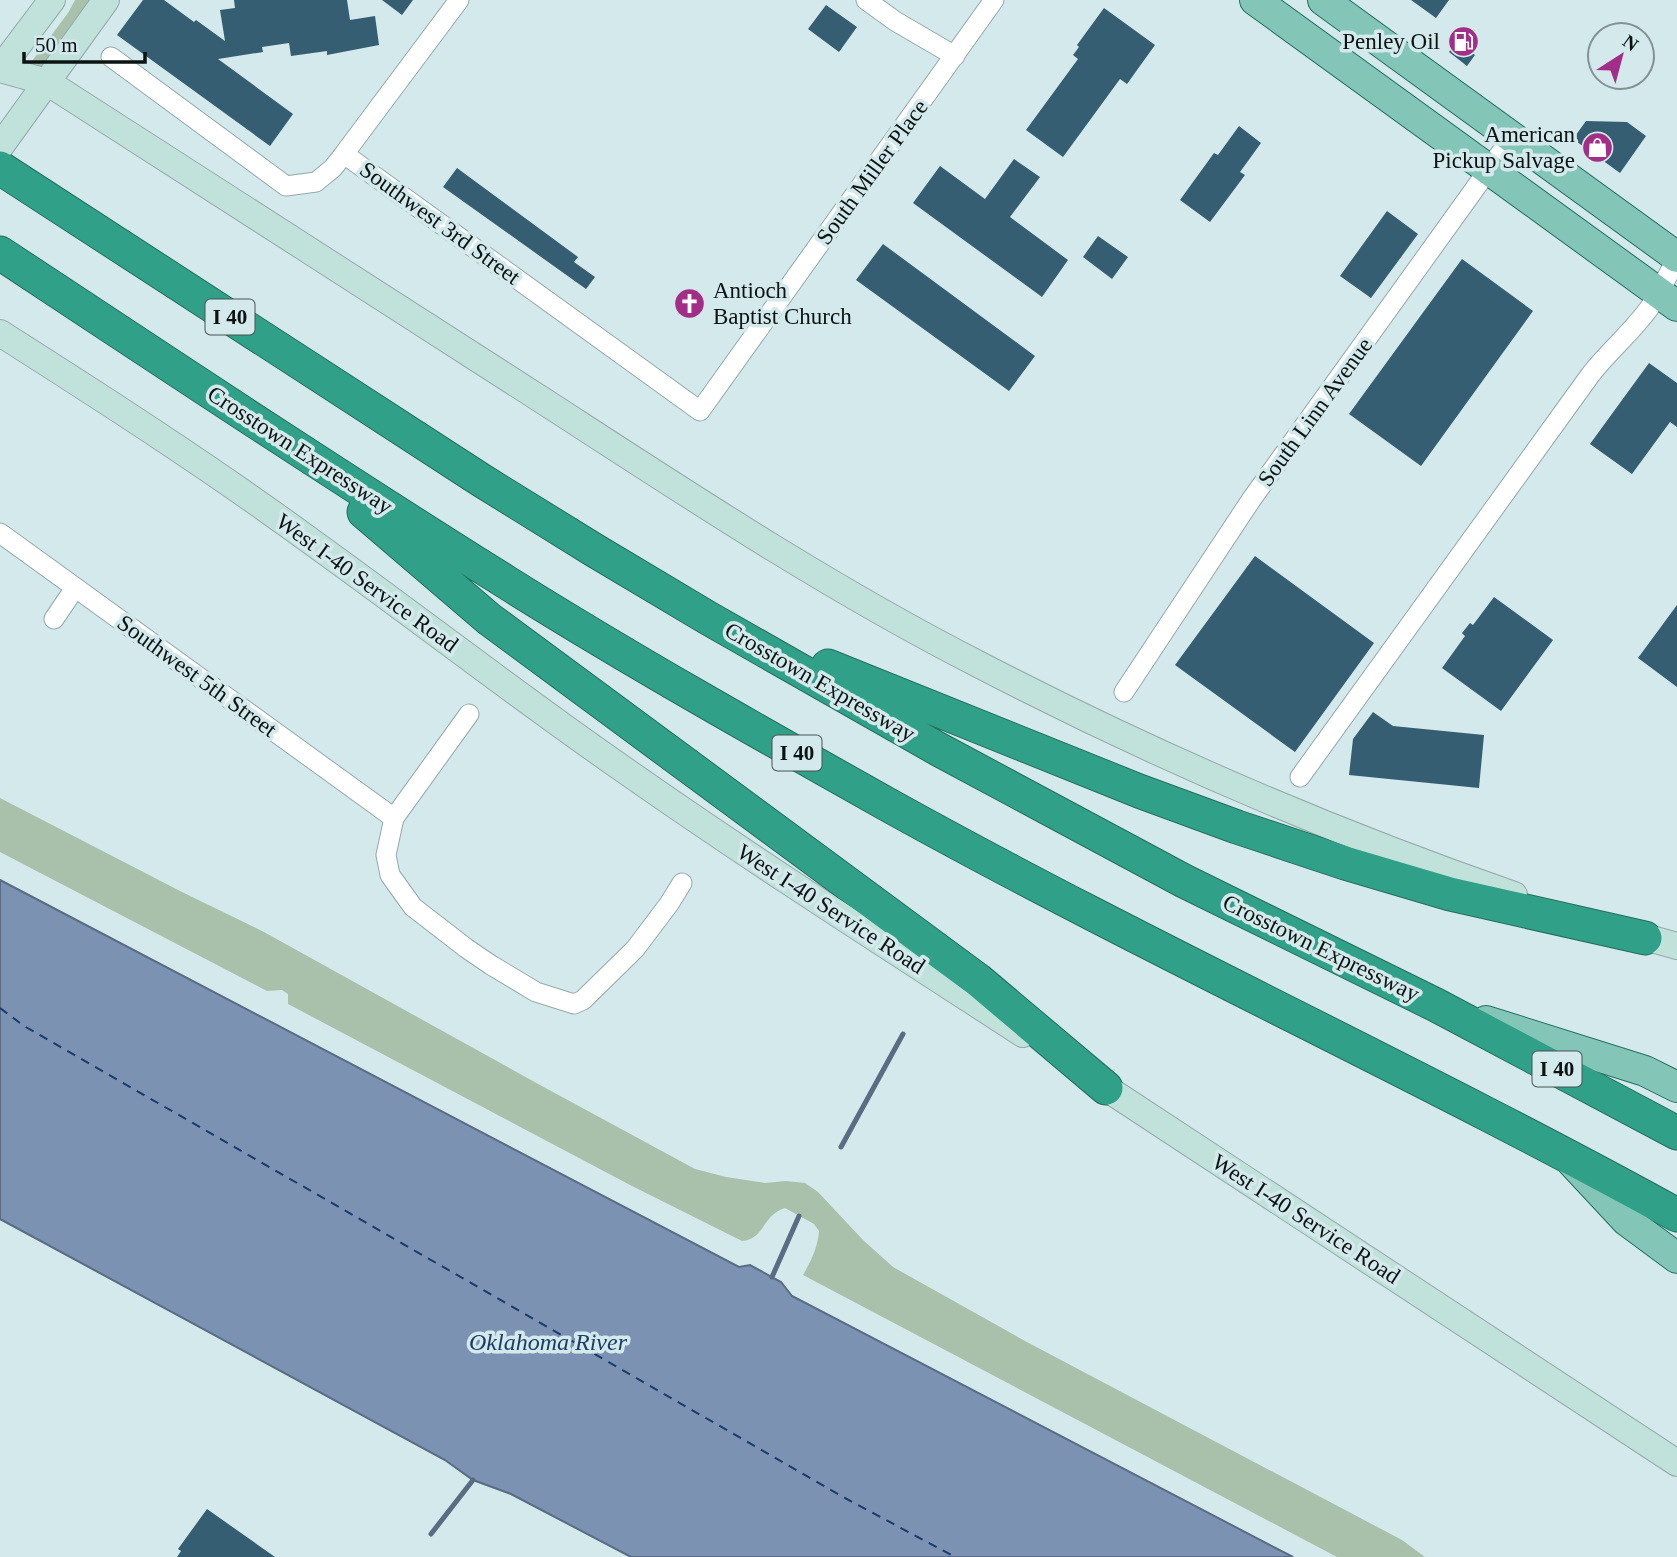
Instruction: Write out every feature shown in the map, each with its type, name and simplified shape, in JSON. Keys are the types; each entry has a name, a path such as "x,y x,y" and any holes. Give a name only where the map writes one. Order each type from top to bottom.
{"highway":[{"name":"Crosstown Expressway","path":"0,167 481,480 708,618 938,749 1184,881 1436,1005 1677,1133"},
{"name":"Crosstown Expressway","path":"4,256 275,435 509,584 704,700 893,807 1106,921 1564,1154 1677,1215"},
{"path":"275,435 489,619 978,980 1106,1087"},
{"path":"708,618 1139,791 1237,827 1450,894 1645,937"}],"main road":[{"path":"52,0 0,69 47,82 686,493 887,615 1106,728 1263,799 1452,874 1550,908 1677,946"},
{"path":"0,147 106,0"},
{"path":"1323,0 1677,258"},
{"path":"1272,5 1488,170 1667,299"},
{"name":"West I-40 Service Road","path":"0,333 231,485 634,777 1677,1463"},
{"path":"1436,1005 1645,1071 1677,1087"},
{"path":"1564,1154 1627,1221 1677,1258"}],"street":[{"path":"344,154 459,0"},
{"path":"866,0 895,21 955,56"},
{"name":"South Miller Place","path":"700,411 994,0"},
{"name":"Southwest 3rd Street","path":"111,57 286,186 316,182 333,168 344,154 700,411"},
{"name":"South Linn Avenue","path":"1124,692 1251,500 1512,137"},
{"path":"1300,777 1591,374 1651,305 1667,299 1677,258"},
{"name":"Southwest 5th Street","path":"0,533 394,818"},
{"path":"54,619 75,588"},
{"path":"469,714 394,818 386,855 390,875 413,907 491,965 536,992 574,1004 583,1000 635,949 682,883"}],"green space":[{"path":"75,0 93,0 43,70 29,65 68,13"},
{"path":"0,798 264,932 695,1169 765,1183 805,1183 818,1192 863,1240 893,1267 1025,1341 1402,1540 1425,1557 1337,1557 803,1275 814,1254 819,1231 814,1224 785,1208 777,1211 755,1236 742,1241 632,1186 288,1004 288,994 282,990 267,991 0,852"}],"water":[{"name":"Oklahoma River","path":"0,880 739,1267 750,1265 781,1282 792,1296 1293,1557 631,1557 511,1494 473,1480 445,1460 0,1219"}],"building":[{"path":"143,0 164,0 225,41 220,10 235,8 234,0 347,0 350,20 375,16 379,45 327,55 327,51 291,56 289,43 262,47 263,52 218,59 293,114 270,146 117,35"},
{"path":"382,0 413,0 402,15"},
{"path":"1411,0 1449,0 1436,18"},
{"path":"826,5 857,27 839,52 808,29"},
{"path":"1104,8 1155,45 1127,84 1120,79 1063,157 1026,130 1078,59 1073,55 1079,47 1077,45"},
{"path":"1456,42 1475,55 1467,66 1449,52"},
{"path":"1586,121 1627,122 1646,136 1620,173 1573,139"},
{"path":"1239,126 1261,143 1240,172 1245,175 1210,222 1180,200 1214,153 1218,155"},
{"path":"1014,159 1040,177 1010,217 1068,260 1042,297 913,203 940,166 985,199"},
{"path":"457,168 578,257 574,262 595,277 586,289 443,187"},
{"path":"1387,211 1418,234 1371,298 1340,276"},
{"path":"1098,236 1128,257 1112,279 1083,257"},
{"path":"883,244 1035,356 1009,391 856,280"},
{"path":"1462,259 1533,311 1421,466 1349,414"},
{"path":"1649,363 1677,383 1677,427 1670,422 1632,474 1590,444"},
{"path":"1255,556 1374,643 1295,752 1175,665"},
{"path":"1494,597 1553,640 1501,711 1442,668 1465,636 1462,633 1470,623 1473,625"},
{"path":"1677,605 1677,687 1638,658"},
{"path":"1373,712 1393,726 1484,735 1479,788 1349,775 1353,739"},
{"path":"207,1509 275,1557 177,1557 181,1551 178,1549"}],"waterway":[{"path":"841,1147 903,1034"},
{"path":"772,1277 799,1216"},
{"path":"431,1534 473,1480"}],"ferry route":[{"path":"0,1008 24,1026 845,1498 955,1557"}],"place":[{"name":"Penley Oil","path":"1463,41"},
{"name":"American Pickup Salvage","path":"1598,147"},
{"name":"Antioch Baptist Church","path":"690,303"}]}
